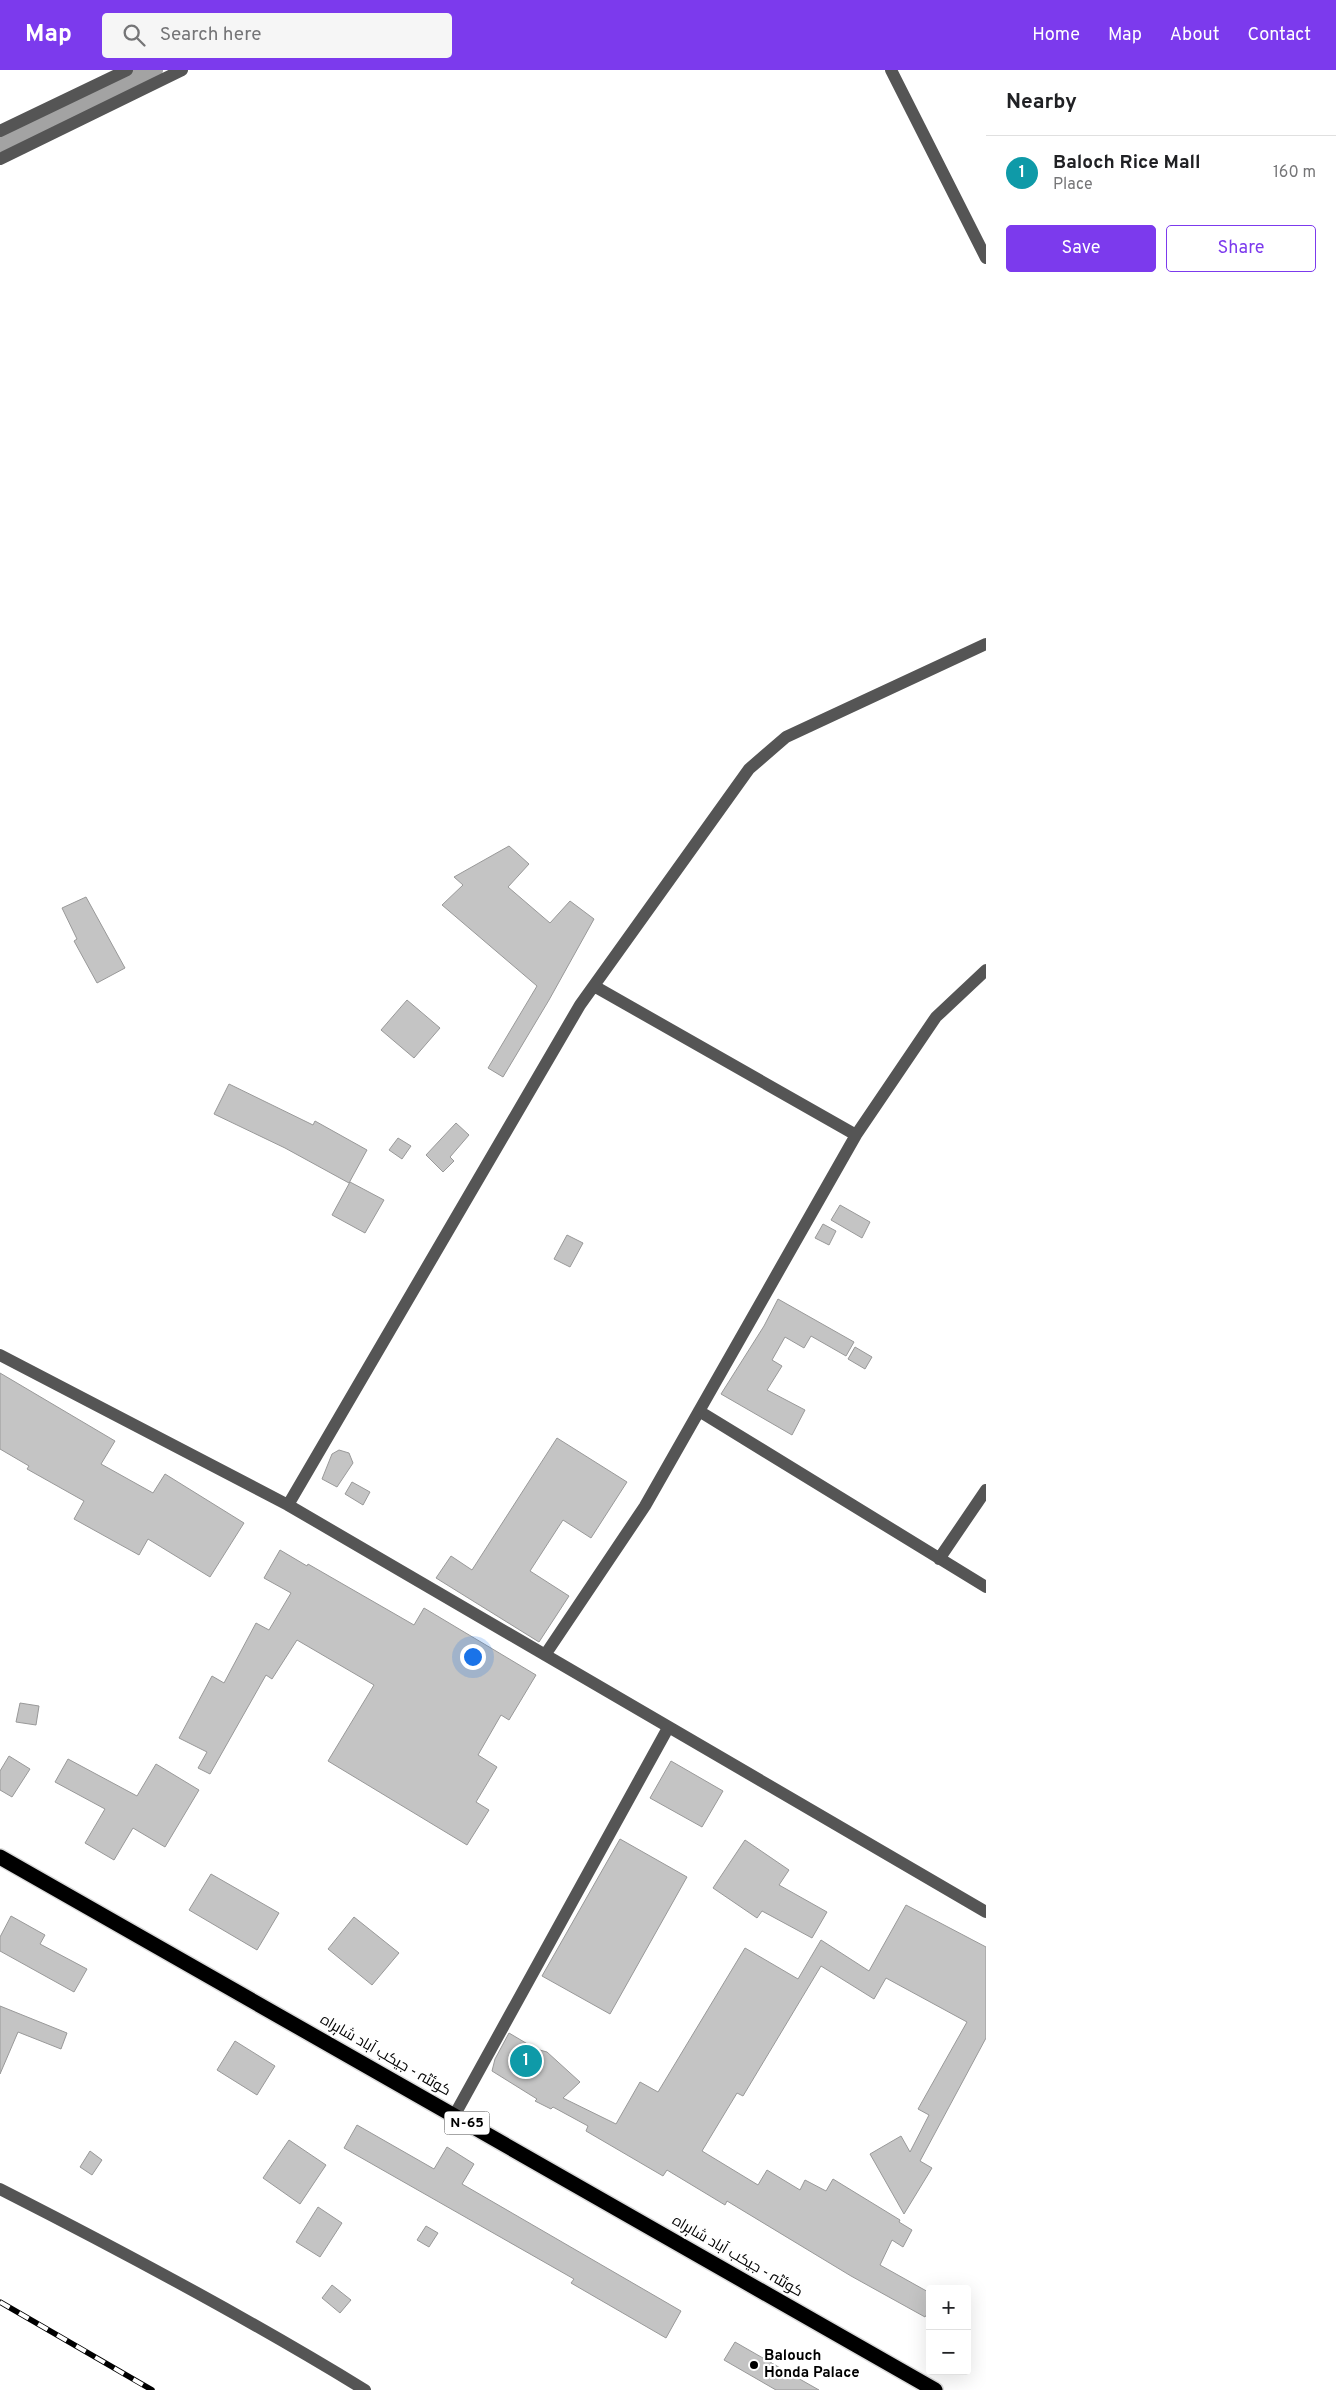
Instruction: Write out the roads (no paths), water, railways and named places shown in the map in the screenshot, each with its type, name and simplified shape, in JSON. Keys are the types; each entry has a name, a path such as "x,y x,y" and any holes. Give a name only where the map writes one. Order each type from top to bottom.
{"highway":[{"name":"کوئٹہ - جیکب آباد شاہراہ","path":"0,1857 935,2390"}],"street":[{"path":"0,131 127,70"},
{"path":"0,159 182,70"},
{"path":"891,70 986,258"},
{"path":"288,1504 575,1014 749,769 786,737 986,644"},
{"path":"545,1655 646,1506 856,1136 936,1018 986,970"},
{"path":"594,986 856,1136"},
{"path":"0,1355 288,1504 668,1728 986,1912"},
{"path":"700,1411 986,1587"},
{"path":"939,1559 986,1490"},
{"path":"454,2116 668,1728"},
{"path":"0,2189 158,2270 274,2334 365,2390"}],"waterway":[{"path":"0,143 154,70"}],"railway":[{"path":"0,2302 152,2390"}],"place":[{"name":"Baloch Rice Mall","path":"526,2061"},
{"name":"Balouch Honda Palace","path":"754,2365"}]}
